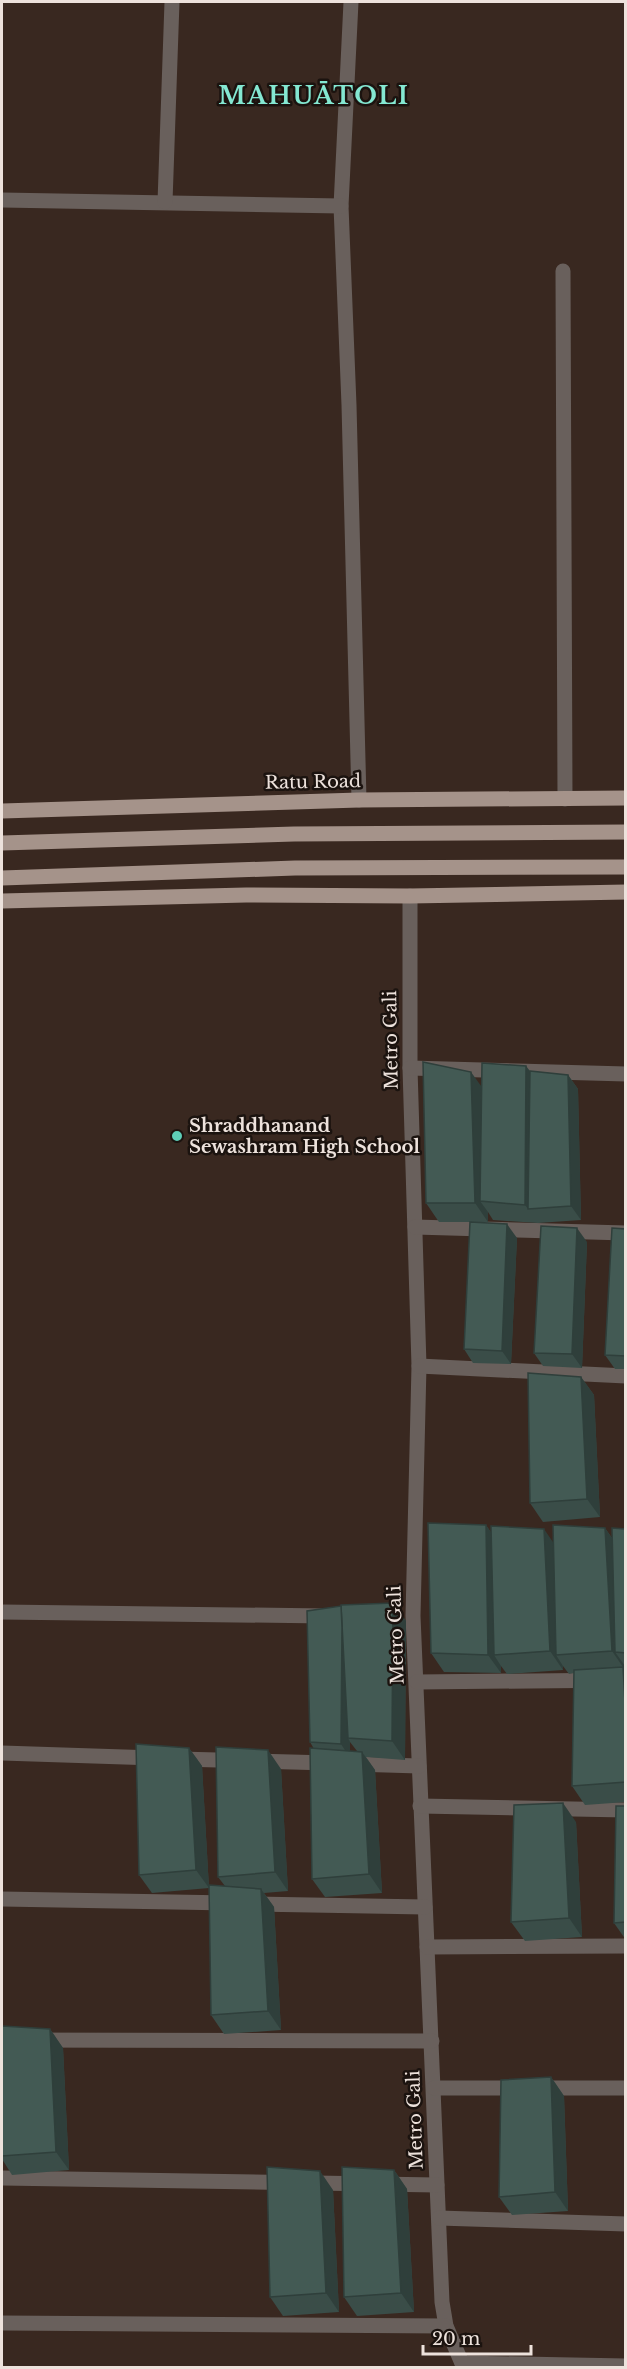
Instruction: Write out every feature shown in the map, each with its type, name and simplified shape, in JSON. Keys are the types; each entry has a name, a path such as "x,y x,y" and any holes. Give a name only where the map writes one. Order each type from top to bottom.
{"main road":[{"name":"Ratu Road","path":"2,811 359,800 626,798"},
{"path":"2,843 294,834 626,832"},
{"path":"2,878 295,868 626,867"},
{"path":"2,901 246,895 410,896 626,892"}],"street":[{"path":"165,202 172,2"},
{"path":"351,2 341,206 349,405 359,800"},
{"path":"2,200 341,206"},
{"path":"563,271 566,799"},
{"name":"Metro Gali","path":"410,896 411,1068 421,1532 407,1616 417,1682 418,1766 432,2041 438,2218 446,2326 464,2365"},
{"path":"411,1068 626,1074"},
{"path":"415,1227 626,1233"},
{"path":"419,1366 626,1376"},
{"path":"2,1612 342,1616"},
{"path":"417,1682 626,1680"},
{"path":"2,1753 418,1766"},
{"path":"420,1806 626,1810"},
{"path":"2,1899 425,1907"},
{"path":"427,1947 626,1946"},
{"path":"2,2040 432,2041"},
{"path":"434,2088 626,2088"},
{"path":"2,2178 146,2178 437,2185"},
{"path":"438,2218 626,2224"},
{"path":"2,2323 446,2326"},
{"path":"464,2365 626,2366"}],"building":[{"path":"423,1062 471,1072 475,1203 426,1203"},
{"path":"482,1063 526,1066 525,1205 480,1201"},
{"path":"530,1071 568,1075 571,1206 528,1209"},
{"path":"470,1222 507,1224 502,1351 464,1349"},
{"path":"541,1226 577,1228 572,1354 534,1353"},
{"path":"612,1228 626,1229 626,1356 605,1355"},
{"path":"528,1373 581,1377 587,1499 530,1503"},
{"path":"428,1523 486,1525 488,1655 431,1653"},
{"path":"553,1525 605,1528 612,1651 556,1655"},
{"path":"491,1526 544,1529 550,1651 494,1655"},
{"path":"612,1528 626,1529 626,1653 615,1652"},
{"path":"393,1603 392,1741 348,1738 341,1605"},
{"path":"341,1606 341,1744 310,1742 307,1611"},
{"path":"623,1667 626,1782 572,1786 574,1670"},
{"path":"136,1744 189,1748 196,1870 139,1875"},
{"path":"216,1747 268,1750 275,1872 218,1877"},
{"path":"310,1748 362,1752 369,1874 312,1879"},
{"path":"563,1803 569,1918 511,1922 514,1805"},
{"path":"616,1806 626,1806 626,1922 614,1923"},
{"path":"209,1885 261,1889 268,2011 211,2015"},
{"path":"2,2026 50,2029 56,2152 2,2156"},
{"path":"551,2077 555,2192 499,2197 501,2080"},
{"path":"267,2167 320,2171 326,2293 270,2297"},
{"path":"342,2167 394,2170 401,2293 344,2297"}],"place":[{"name":"Shraddhanand Sewashram High School","path":"177,1136"}],"district":[{"name":"MAHUĀTOLI","path":"314,96"}]}
